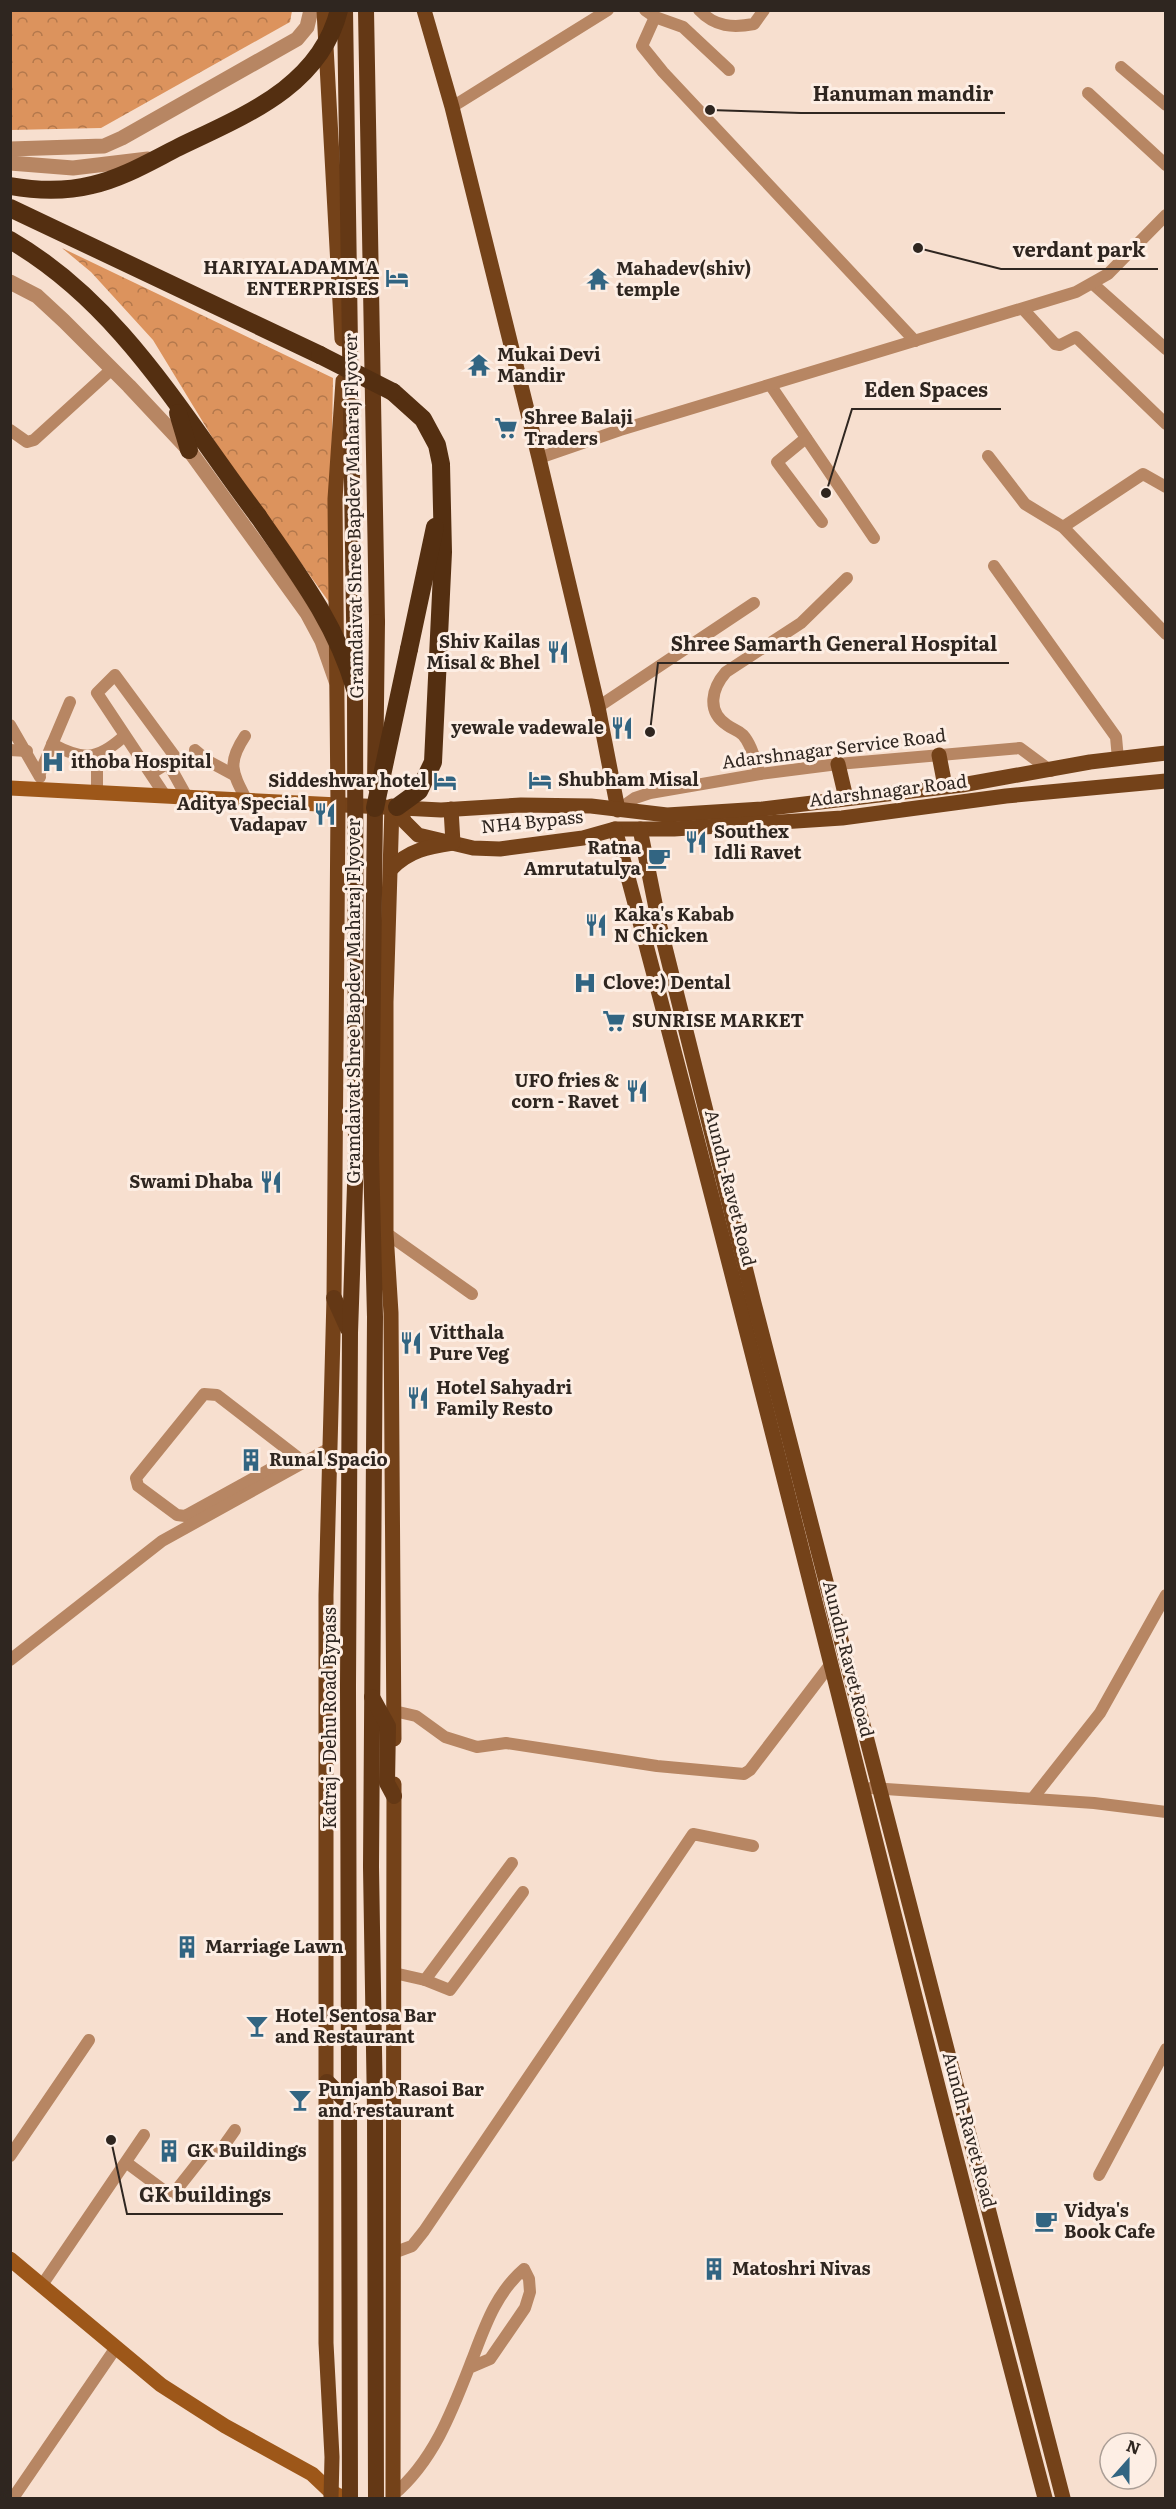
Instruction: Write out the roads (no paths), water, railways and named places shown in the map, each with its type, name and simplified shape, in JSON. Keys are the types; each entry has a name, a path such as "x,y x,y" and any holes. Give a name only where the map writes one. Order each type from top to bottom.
{"highway":[{"path":"10,186 47,191 91,186 115,179 266,105 302,74 325,44 339,10"},
{"path":"345,10 347,376"},
{"name":"Gramdaivat Shree Bapdev Maharaj Flyover","path":"350,1333 388,807 377,622 366,10"},
{"path":"10,208 393,392 417,412 433,436 439,454 443,552 435,745 428,776 419,791 388,807"},
{"path":"10,240 73,283 136,348 258,516 319,605 338,641 355,689"},
{"name":"Gramdaivat Shree Bapdev Maharaj Flyover","path":"347,376 355,622 363,1155 383,1273"},
{"path":"174,400 189,450"},
{"path":"388,807 409,649 441,487"},
{"path":"383,1273 375,1308 371,1867 375,2110 387,2497"},
{"path":"334,1298 350,1333"},
{"name":"Katraj - Dehu Road Bypass","path":"350,1333 348,2103 350,2499"},
{"path":"371,1696 388,1726 387,1783 394,1796"},
{"path":"327,2082 348,2103"}],"main road":[{"path":"324,10 347,376 335,499 338,805 334,1298 328,1449 326,1700 326,2343 335,2496"},
{"path":"424,10 452,107 539,458 598,707 618,810"},
{"name":"Adarshnagar Road","path":"338,805 451,809 522,805 591,806 649,814 679,814 772,808 945,786 1166,753"},
{"path":"939,755 945,786"},
{"path":"838,764 846,798"},
{"name":"Adarshnagar Road","path":"615,829 675,830 842,818 1005,796 1166,781"},
{"path":"10,788 338,805"},
{"path":"387,2497 393,2253 394,1973 394,1711 383,1273 386,1233 386,1002 391,870 388,807"},
{"name":"NH4 Bypass","path":"388,807 418,835 473,848 500,849 583,838 615,829"},
{"path":"391,870 403,856 420,849 453,843 451,809"},
{"name":"Aundh-Ravet Road","path":"615,829 677,1060 861,1788 1045,2499"},
{"name":"Aundh-Ravet Road","path":"640,829 659,923 1063,2499"},
{"path":"10,2259 160,2385 225,2426 312,2474 335,2496"}],"street":[{"path":"10,149 105,146 297,39 307,27 310,10"},
{"path":"452,107 608,10"},
{"path":"699,10 708,20 731,28 754,24 764,10"},
{"path":"729,70 683,27 650,14 642,46 663,72 915,341"},
{"path":"1121,67 1166,105"},
{"path":"1088,93 1166,165"},
{"path":"10,163 73,168 157,158"},
{"path":"539,458 620,430 1056,299 1093,284 1125,259 1166,215"},
{"path":"10,282 37,296 112,369 189,450 307,613 322,640 336,684"},
{"path":"1093,284 1166,349"},
{"path":"1023,309 1055,344 1060,345 1076,338 1166,424"},
{"path":"10,430 27,442 34,440 112,369"},
{"path":"771,386 874,538"},
{"path":"806,438 777,462 822,522"},
{"path":"988,456 1025,504 1063,527 1166,634"},
{"path":"1063,527 1143,474 1166,487"},
{"path":"994,566 1116,737 1118,759"},
{"path":"760,774 749,744 742,734 724,724 714,707 712,700 717,682 726,672 801,623 847,578"},
{"path":"598,707 754,603"},
{"path":"153,773 176,758 116,675 97,693 153,773 166,797"},
{"path":"40,790 40,773 70,702"},
{"path":"10,725 40,773"},
{"path":"245,736 232,759 234,775 246,799"},
{"path":"52,744 66,752 89,756 106,751 122,738"},
{"name":"Adarshnagar Service Road","path":"618,810 635,798 650,793 760,774 838,764 1020,748 1051,771"},
{"path":"10,750 27,751"},
{"path":"195,750 208,761 234,775"},
{"path":"168,763 188,799"},
{"path":"97,764 97,793"},
{"path":"386,1233 472,1294"},
{"path":"287,1449 274,1467 185,1516 177,1515 138,1486 136,1478 204,1394 210,1393 218,1395 305,1463"},
{"path":"10,1660 162,1541 328,1449"},
{"path":"1033,1798 1100,1713 1166,1595"},
{"path":"394,1711 416,1716 445,1737 477,1747 506,1743 657,1766 744,1774 750,1770 830,1665"},
{"path":"861,1788 1033,1798 1166,1812"},
{"path":"393,2253 412,2246 424,2231 693,1834 753,1846"},
{"path":"425,1980 512,1863"},
{"path":"394,1973 425,1980 450,1990 523,1892"},
{"path":"10,2157 89,2040"},
{"path":"1099,2175 1166,2049"},
{"path":"127,2163 166,2192 174,2193 204,2155 223,2147 235,2130"},
{"path":"42,2285 144,2135"},
{"path":"387,2497 412,2479 422,2466 460,2392 469,2368 495,2305 509,2282 524,2269 529,2279 530,2292 525,2308 490,2359 469,2368"},
{"path":"13,2499 115,2349"}],"place":[{"name":"Hanuman mandir","path":"710,110"},
{"name":"verdant park","path":"918,248"},
{"name":"HARIYALADAMMA ENTERPRISES","path":"397,278"},
{"name":"Mahadev(shiv) temple","path":"598,279"},
{"name":"Mukai Devi Mandir","path":"479,365"},
{"name":"Shree Balaji Traders","path":"506,428"},
{"name":"Eden Spaces","path":"826,493"},
{"name":"Shiv Kailas Misal & Bhel","path":"558,652"},
{"name":"yewale vadewale","path":"622,728"},
{"name":"Shree Samarth General Hospital","path":"650,732"},
{"name":"ithoba Hospital","path":"53,762"},
{"name":"Shubham Misal","path":"540,780"},
{"name":"Siddeshwar hotel","path":"445,781"},
{"name":"Aditya Special Vadapav","path":"325,814"},
{"name":"Southex Idli Ravet","path":"696,842"},
{"name":"Ratna Amrutatulya","path":"659,858"},
{"name":"Kaka's Kabab N Chicken","path":"596,925"},
{"name":"Clove:) Dental","path":"585,983"},
{"name":"SUNRISE MARKET","path":"614,1021"},
{"name":"UFO fries & corn - Ravet","path":"637,1091"},
{"name":"Swami Dhaba","path":"271,1182"},
{"name":"Vitthala Pure Veg","path":"411,1343"},
{"name":"Hotel Sahyadri Family Resto","path":"418,1398"},
{"name":"Runal Spacio","path":"251,1460"},
{"name":"Marriage Lawn","path":"187,1947"},
{"name":"Hotel Sentosa Bar and Restaurant","path":"257,2026"},
{"name":"Punjanb Rasoi Bar and restaurant","path":"300,2100"},
{"name":"GK buildings","path":"111,2140"},
{"name":"GK Buildings","path":"169,2151"},
{"name":"Vidya's Book Cafe","path":"1046,2221"},
{"name":"Matoshri Nivas","path":"714,2269"}]}
